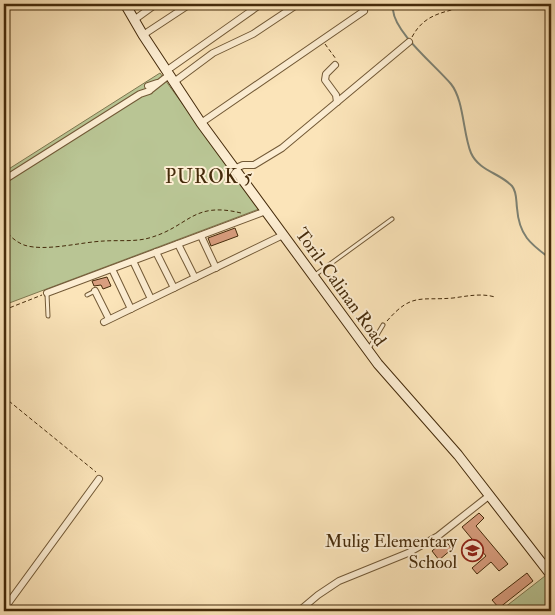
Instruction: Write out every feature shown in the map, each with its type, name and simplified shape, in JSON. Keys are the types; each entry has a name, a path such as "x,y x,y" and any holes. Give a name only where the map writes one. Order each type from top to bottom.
{"main road":[{"name":"Toril-Calinan Road","path":"125,4 143,35 201,123 368,350 548,562 551,575"}],"street":[{"path":"134,20 156,4"},
{"path":"170,76 261,4"},
{"path":"143,35 187,6"},
{"path":"4,180 148,88 212,53 245,38 295,6"},
{"path":"201,123 364,11"},
{"path":"234,169 243,165 254,165 272,155 409,42"},
{"path":"335,65 326,74 325,80 336,95 337,102"},
{"path":"47,293 266,211"},
{"path":"95,291 107,321 284,235"},
{"path":"201,236 216,268"},
{"path":"178,244 195,278"},
{"path":"156,252 174,288"},
{"path":"133,261 151,299"},
{"path":"112,269 131,309"},
{"path":"4,609 99,479"},
{"path":"299,611 339,581 408,553 438,536 490,495"}],"lane":[{"path":"314,275 392,219"},
{"path":"87,295 95,291"},
{"path":"47,293 48,316"},
{"path":"368,350 383,325"}],"path":[{"path":"409,42 422,22 435,15 472,4"},
{"path":"322,40 335,58 335,65"},
{"path":"4,228 16,241 36,247 149,238 208,210 221,209 254,216"},
{"path":"4,310 47,293"},
{"path":"383,325 402,306 417,299 481,294 495,297"},
{"path":"4,397 94,469 99,479"}],"green space":[{"path":"160,73 259,209 4,305 4,172"},
{"path":"545,576 551,585 551,611 500,611"}],"building":[{"path":"235,228 238,236 211,246 208,238"},
{"path":"107,277 111,286 103,289 101,285 94,286 92,281"},
{"path":"479,513 484,518 476,526 508,564 499,571 491,562 477,574 472,568 486,556 462,527"},
{"path":"445,540 452,549 439,560 432,551"},
{"path":"527,573 533,581 499,608 492,600"}],"waterway":[{"path":"386,4 393,10 395,19 408,39 451,84 461,108 471,153 479,164 514,188 518,217 523,232 537,248 551,259"}],"place":[{"name":"Mulig Elementary School","path":"473,551"}],"district":[{"name":"PUROK 5","path":"209,176"}]}
